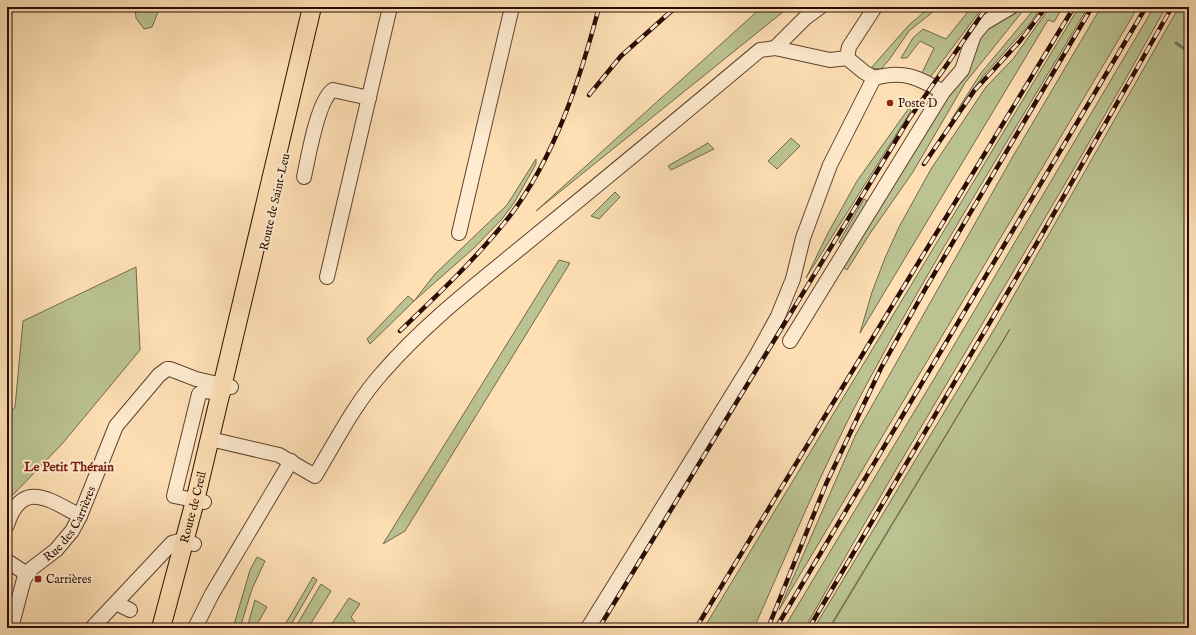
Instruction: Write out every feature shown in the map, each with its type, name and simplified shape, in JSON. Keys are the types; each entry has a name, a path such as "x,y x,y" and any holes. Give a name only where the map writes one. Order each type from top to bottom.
{"main road":[{"name":"Route de Saint-Leu","path":"226,391 312,7"},
{"name":"Route de Saint-Leu","path":"226,391 321,7"},
{"name":"Route de Creil","path":"171,628 189,543 226,391"},
{"name":"Route de Creil","path":"162,628 189,543"}],"street":[{"path":"327,277 390,7"},
{"path":"458,233 512,7"},
{"path":"775,48 805,18 820,7"},
{"path":"847,58 849,47 875,7"},
{"path":"790,341 943,92 962,70 974,35 984,23 1011,7"},
{"path":"214,440 279,455 315,476 358,404 382,372 413,340 454,303 626,163 760,50 775,48 830,60 847,58 874,78"},
{"path":"588,628 755,358 778,316 794,279 803,238 830,165 874,78 891,73 908,75 919,78 943,92"},
{"path":"304,177 316,126 328,93 333,90 369,98"},
{"name":"Rue des Carrières","path":"11,628 22,584 28,574 59,546 72,531 80,516 116,426 124,414 163,371 170,369 226,391"},
{"path":"200,501 174,496 199,394 204,391 226,391"},
{"path":"195,628 212,594 291,461"},
{"path":"7,525 14,508 26,499 35,496 46,498 80,516"},
{"path":"92,628 172,543 176,541 189,543"},
{"path":"7,561 28,574"},
{"path":"116,603 130,610"}],"green space":[{"path":"135,7 160,7 152,27 144,29 136,18"},
{"path":"762,7 789,7 536,211"},
{"path":"930,7 939,7 909,31 881,69 871,68 909,25"},
{"path":"969,7 983,7 929,79 921,75 934,48 920,41 907,58 901,58 913,38 923,29 946,39 971,8"},
{"path":"1014,7 1026,7 965,83 913,172 869,235 847,270 840,265 982,31"},
{"path":"1036,7 1042,7 1028,26 983,76 951,120 981,73"},
{"path":"1050,7 1063,7 1054,22 1048,20 860,333 872,292 885,258 899,227 931,169 986,87 1013,59"},
{"path":"1079,7 1088,7 944,247 862,393 819,480 754,628 704,628"},
{"path":"1101,7 1138,7 779,610 856,434 1012,158"},
{"path":"1154,7 1166,7 1077,163 894,472 805,628 784,628 937,374"},
{"path":"1179,7 1189,7 1189,628 830,628 1010,329 829,628 814,628 998,323"},
{"path":"909,108 911,111 806,278 828,233 857,181"},
{"path":"791,138 800,146 777,169 768,161"},
{"path":"708,143 714,149 671,170 668,166"},
{"path":"536,159 536,164 514,203 502,219 474,248 414,301 435,274 507,205"},
{"path":"615,192 620,197 599,219 591,216"},
{"path":"864,199 871,203 845,247 839,242"},
{"path":"559,260 570,263 405,531 383,544"},
{"path":"136,267 140,350 62,444 7,501 7,416 15,407 23,321"},
{"path":"408,296 414,301 370,344 367,339"},
{"path":"257,557 265,561 252,589 240,628 233,628 250,570"},
{"path":"313,577 317,580 289,628 283,628"},
{"path":"321,584 331,591 308,628 295,628"},
{"path":"349,598 360,604 351,617 357,625 355,628 329,628"},
{"path":"255,600 267,607 255,628 247,628"}],"waterway":[{"path":"1176,43 1189,52"}],"railway":[{"path":"400,331 484,247 509,217 525,194 540,169 564,117 592,35 599,7"},
{"path":"589,95 621,56 676,7"},
{"path":"599,628 909,119 987,7"},
{"path":"924,164 974,91 1020,41 1046,7"},
{"path":"696,628 1074,7"},
{"path":"768,628 826,484 881,368 927,286 1092,7"},
{"path":"776,628 1146,7"},
{"path":"809,628 1041,236 1172,7"}],"place":[{"name":"Poste D","path":"890,103"},
{"name":"Carrières","path":"38,579"}],"district":[{"name":"Le Petit Thérain","path":"69,467"}]}
